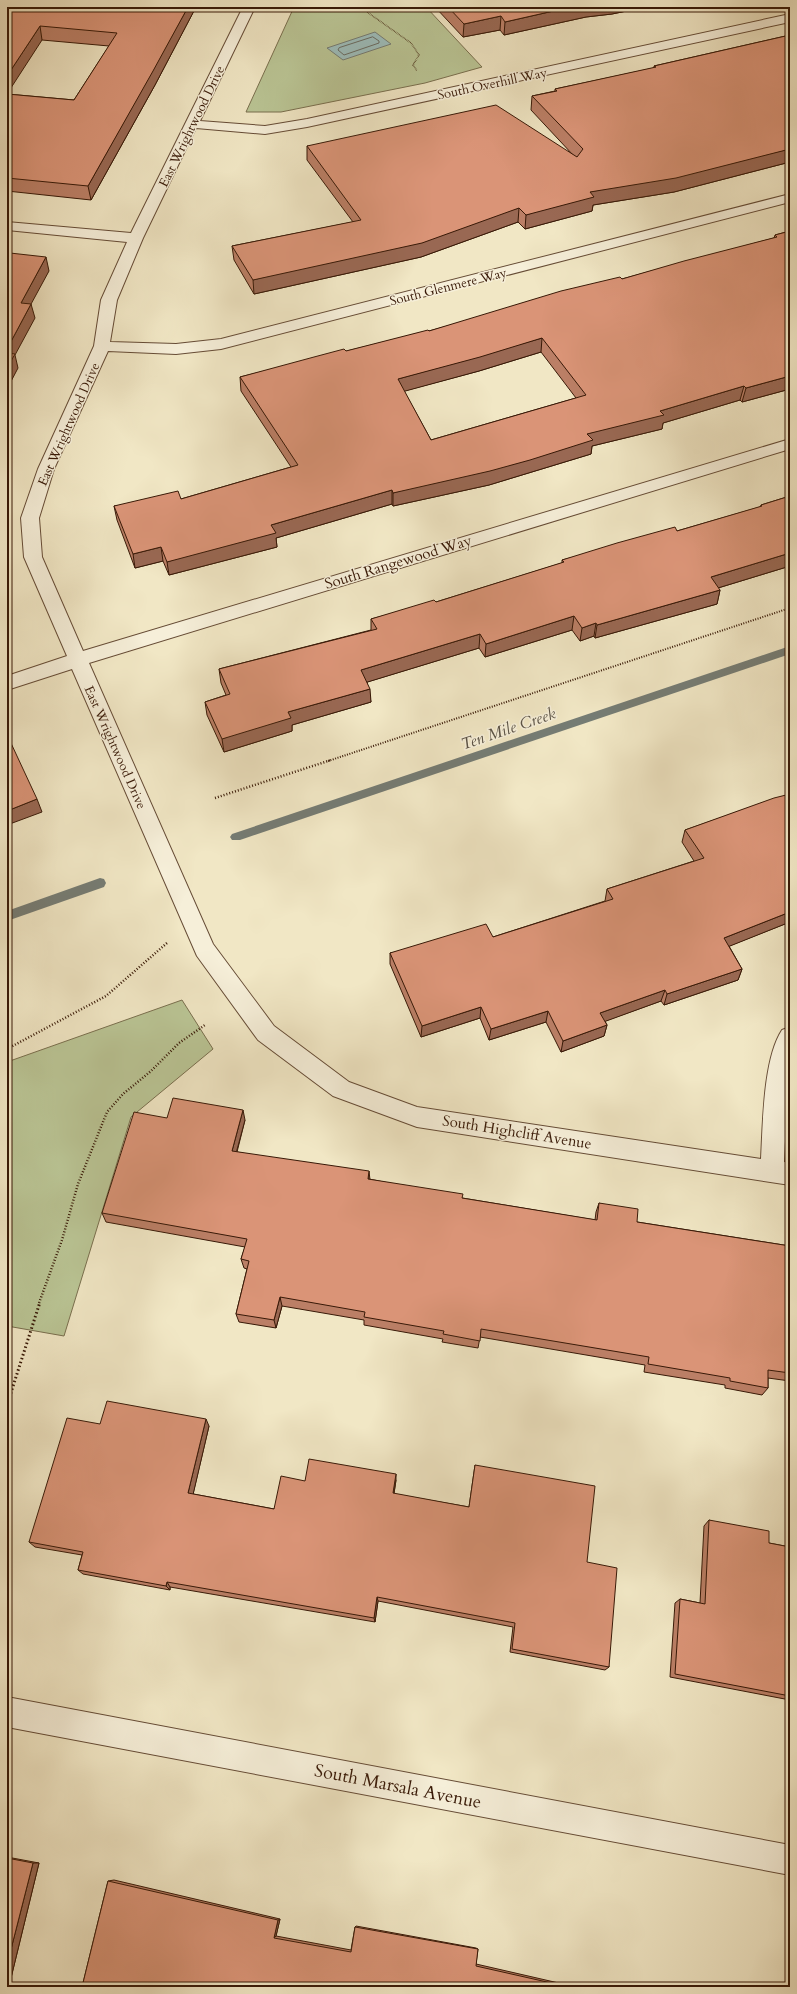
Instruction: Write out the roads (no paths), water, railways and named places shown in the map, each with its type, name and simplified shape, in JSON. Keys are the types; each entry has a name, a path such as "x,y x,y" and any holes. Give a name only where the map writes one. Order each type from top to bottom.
{"street":[{"name":"East Wrightwood Drive","path":"249,7 136,238 109,300 102,346 46,469 30,518 33,557 205,950 266,1033"},
{"name":"South Overhill Way","path":"193,124 264,130 307,123 790,18"},
{"name":"South Glenmere Way","path":"102,346 176,349 221,344 790,198"},
{"path":"7,226 136,238"},
{"name":"South Rangewood Way","path":"7,683 138,640 790,444"},
{"name":"South Highcliff Avenue","path":"266,1033 341,1089 417,1117 781,1172"},
{"path":"781,1172 776,1093 786,1043 790,1037"},
{"name":"South Marsala Avenue","path":"7,1712 790,1860"}],"water":[{"path":"375,32 391,44 343,60 327,48"}],"waterway":[{"name":"Ten Mile Creek","path":"236,837 790,650"},
{"name":"Ten Mile Creek","path":"7,916 100,883"}]}
